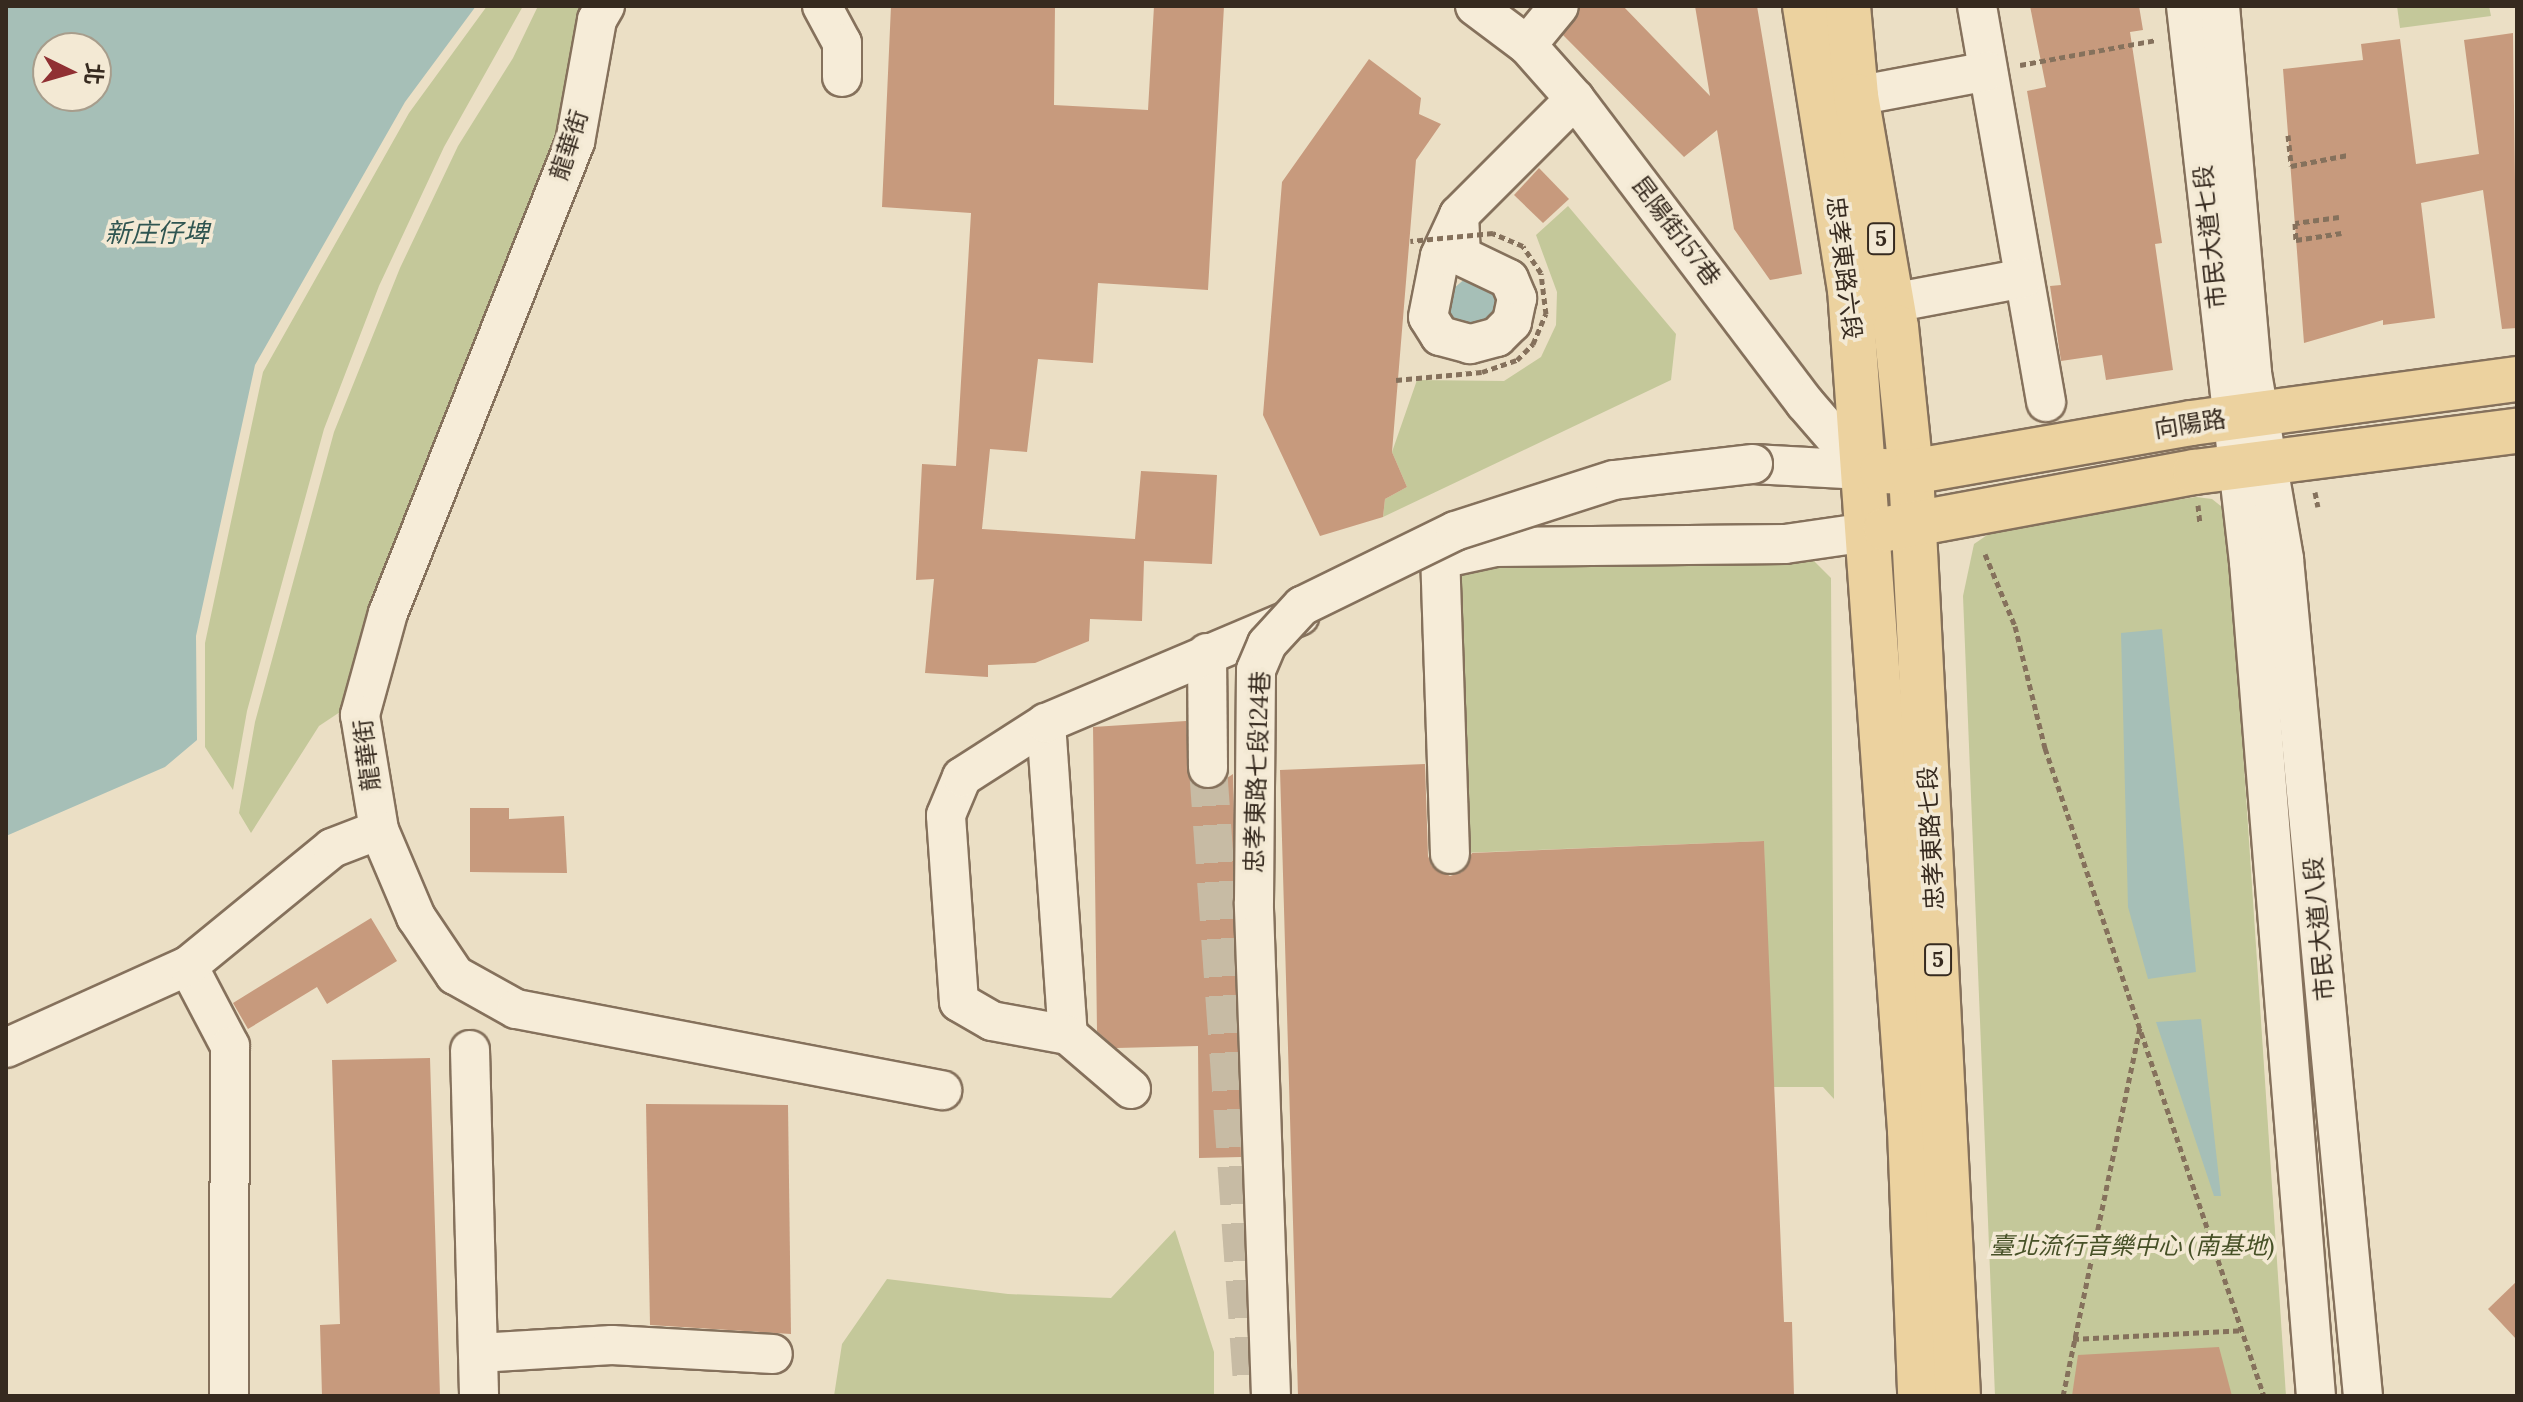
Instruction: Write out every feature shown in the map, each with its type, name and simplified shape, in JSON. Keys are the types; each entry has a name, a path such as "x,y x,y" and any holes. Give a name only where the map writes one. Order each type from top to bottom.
{"main road":[{"name":"忠孝東路六段","path":"1805,6 1850,289 1868,532"},
{"name":"忠孝東路六段","path":"1848,6 1856,96 1892,303 1911,472"},
{"name":"向陽路","path":"1863,470 1911,472 2244,416 2517,379"},
{"name":"向陽路","path":"1868,532 2251,465 2517,431"},
{"name":"忠孝東路七段","path":"1911,472 1958,1396"},
{"name":"忠孝東路七段","path":"1868,532 1910,1130 1920,1396"}],"street":[{"name":"龍華街","path":"605,6 597,20 575,142 388,613 360,715 365,769 379,830 416,917 455,975 516,1009 942,1090"},
{"path":"822,6 842,43 842,77"},
{"name":"昆陽街157巷","path":"1475,6 1527,45 1575,99 1805,403 1863,470"},
{"path":"1527,45 1559,6"},
{"path":"1977,6 2046,402"},
{"name":"市民大道七段","path":"2220,6 2244,416"},
{"name":"市民大道七段","path":"2187,20 2251,465"},
{"path":"1856,96 1988,71"},
{"path":"1459,215 1575,99"},
{"path":"1892,303 2024,278"},
{"name":"忠孝東路七段124巷","path":"1271,1396 1254,902 1256,670 1267,644 1302,606 1455,531 1614,480 1753,464 1863,470"},
{"name":"市民大道八段","path":"2251,465 2249,562 2316,1396"},
{"name":"市民大道八段","path":"2251,465 2284,559 2363,1396"},
{"path":"1131,1089 1068,1035 992,1021 959,1002 946,815 962,777 1046,723 1207,653 1440,559 1495,547 1785,544 1868,532"},
{"path":"1440,559 1450,854"},
{"path":"1207,653 1208,768"},
{"path":"1046,723 1068,1035"},
{"path":"6,1048 188,966 332,848 379,830"},
{"path":"188,966 230,1046 229,1396"},
{"path":"470,1050 479,1396"},
{"path":"478,1353 612,1345 773,1354"}],"path":[{"path":"1988,71 2187,20"},
{"path":"2288,135 2291,166 2348,155"},
{"path":"2339,217 2295,223 2296,240 2341,233"},
{"path":"1396,380 1482,372 1517,360 1533,344 1546,314 1541,273 1523,246 1493,233 1410,241"},
{"path":"1985,554 2015,626 2045,748 2264,1396"},
{"path":"2063,1396 2140,1026"},
{"path":"2073,1339 2242,1330"}],"green space":[{"path":"487,6 523,6 444,147 379,286 324,429 247,711 233,790 205,747 205,643 263,372 409,113"},
{"path":"538,6 581,6 556,144 382,572 343,710 319,726 251,833 239,813 255,722 334,432 400,268 458,146 513,58"},
{"path":"2397,6 2489,6 2491,16 2400,28"},
{"path":"1568,206 1676,334 1671,380 1383,517 1385,499 1407,487 1392,452 1417,380 1504,381 1541,357 1556,325 1557,292 1536,235"},
{"name":"臺北流行音樂中心 (南基地)","path":"2196,497 2212,499 2227,511 2286,1396 1995,1396 1963,596 1974,544 1999,527"},
{"path":"1762,555 1812,559 1831,578 1834,1099 1823,1087 1768,1087 1764,841 1436,854 1458,569"},
{"path":"1175,1230 1214,1352 1214,1396 834,1396 842,1344 887,1279 1008,1294 1111,1298"}],"water":[{"name":"新庄仔埤","path":"6,6 476,6 405,102 255,365 196,636 197,740 165,767 6,836"},
{"path":"1467,277 1504,298 1489,330 1455,324 1450,316 1453,289"},
{"path":"2162,629 2196,972 2148,979 2128,907 2121,633"},
{"path":"2201,1019 2221,1196 2214,1196 2156,1022"}],"building":[{"path":"891,6 1055,6 1054,105 1148,110 1154,6 1224,6 1208,290 1098,283 1093,363 1038,359 1027,452 990,449 982,529 1135,539 1141,471 1217,475 1212,564 1144,561 1142,621 1090,619 1089,641 1035,663 988,665 988,677 925,673 934,579 916,580 922,464 956,466 971,213 882,207"},
{"path":"1580,6 1623,6 1710,96 1695,6 1757,6 1802,274 1770,280 1734,229 1717,130 1684,157 1563,35"},
{"path":"2030,6 2139,6 2143,30 2130,32 2162,243 2155,244 2173,370 2106,380 2102,355 2061,361 2050,286 2061,285 2027,91 2046,87"},
{"path":"2513,33 2517,328 2502,329 2483,190 2421,203 2435,318 2383,325 2383,320 2304,343 2283,69 2363,60 2361,44 2400,39 2416,164 2479,154 2464,40"},
{"path":"1369,59 1421,98 1419,114 1441,124 1416,160 1392,452 1407,487 1385,499 1383,517 1320,536 1263,415 1282,182"},
{"path":"1539,168 1569,199 1543,223 1514,195"},
{"path":"1186,721 1190,780 1209,790 1233,774 1241,1157 1199,1158 1198,1046 1116,1048 1097,1031 1093,727"},
{"path":"1425,764 1428,856 1432,866 1450,876 1462,872 1472,853 1764,841 1784,1322 1792,1322 1794,1396 1298,1396 1280,770"},
{"path":"470,808 509,808 509,819 564,816 567,873 470,872"},
{"path":"371,918 397,961 327,1004 317,987 248,1029 233,1003"},
{"path":"430,1058 440,1396 322,1396 320,1325 340,1324 332,1060"},
{"path":"646,1104 788,1105 791,1334 650,1325"},
{"path":"2517,1281 2517,1340 2488,1309"},
{"path":"2219,1347 2232,1396 2072,1396 2078,1355"}],"tunnel":[{"path":"1208,768 1253,1396"}]}
